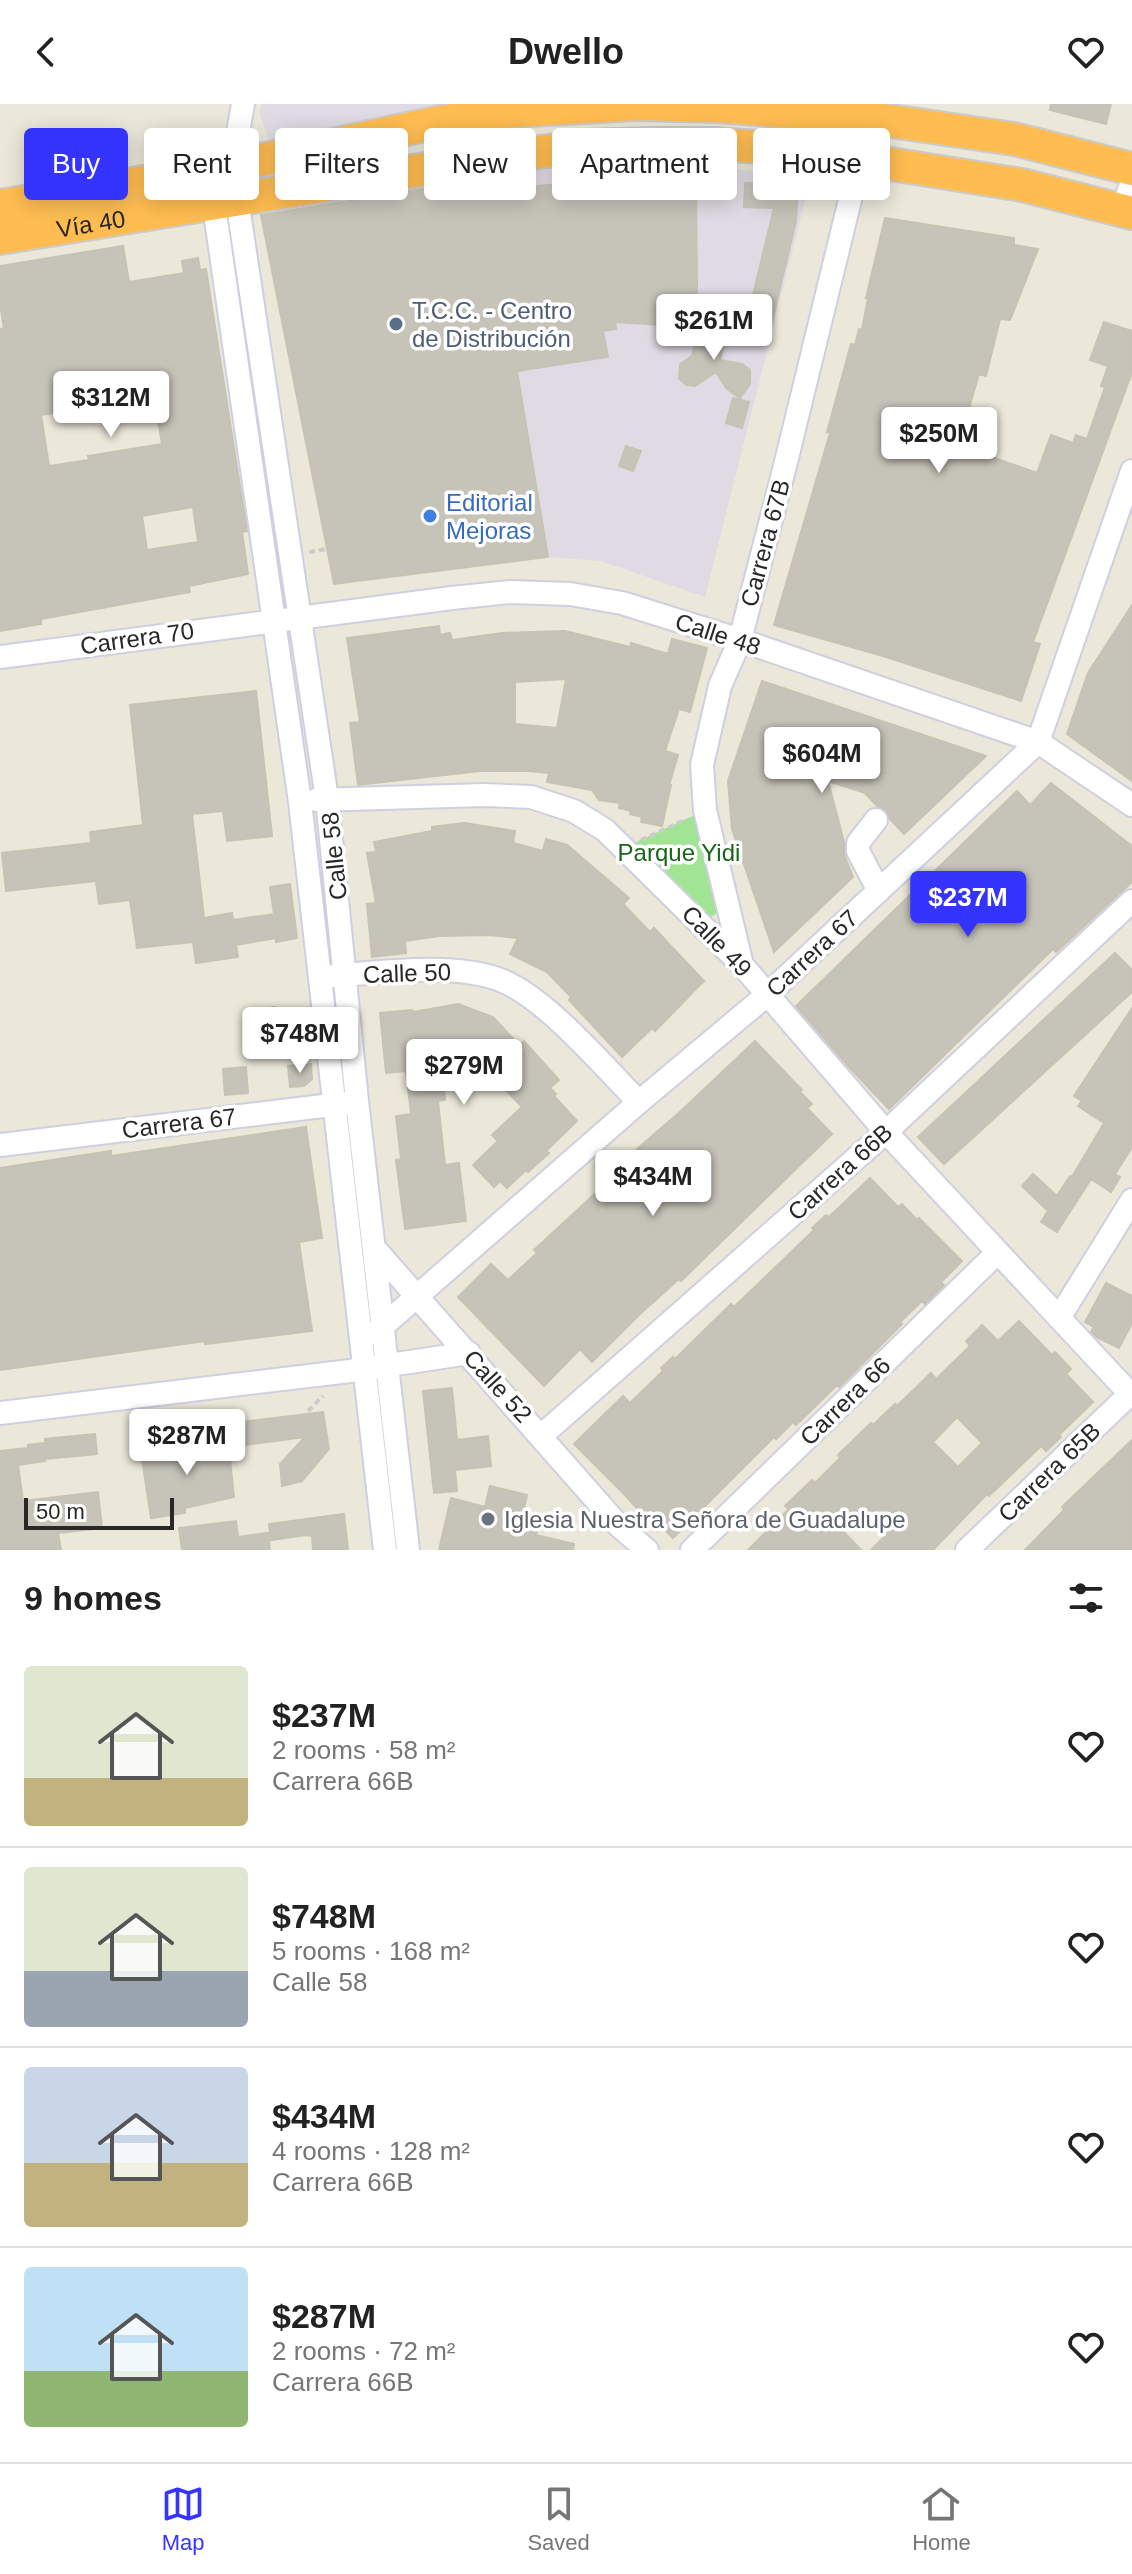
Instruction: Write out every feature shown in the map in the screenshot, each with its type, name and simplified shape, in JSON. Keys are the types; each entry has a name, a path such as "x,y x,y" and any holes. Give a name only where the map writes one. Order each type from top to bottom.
{"highway":[{"name":"Vía 40","path":"259,161 440,122 512,111 638,104 821,109 1014,139 1132,169"},
{"name":"Vía 40","path":"0,238 481,160 586,146 714,144 753,147"},
{"name":"Vía 40","path":"890,164 1129,201"},
{"name":"Vía 40","path":"0,206 144,182"}],"street":[{"name":"Calle 58","path":"231,128 237,108"},
{"name":"Carrera 67B","path":"867,128 870,118"},
{"name":"Carrera 67B","path":"743,966 705,810 702,782 705,749 720,686 740,640 849,200"},
{"name":"Calle 58","path":"225,202 301,616 327,799 347,975 357,1101 408,1550"},
{"name":"Calle 58","path":"225,202 300,802 385,1550"},
{"name":"Carrera 67","path":"362,1344 639,1102 768,994 1038,742 1132,471"},
{"name":"Calle 48","path":"275,619 510,592 570,594 622,603 1038,742 1132,805"},
{"name":"Carrera 70","path":"0,657 275,619"},
{"name":"Calle 49","path":"300,802 484,795 531,797 574,811 605,830 743,966 886,1132 1059,1318 1129,1386"},
{"path":"876,820 858,843 858,851 879,891"},
{"name":"Carrera 66B","path":"541,1436 886,1132 1132,901"},
{"name":"Calle 50","path":"320,977 455,970 503,981 545,1008 639,1102"},
{"name":"Carrera 67","path":"0,1145 357,1101"},
{"path":"1059,1318 1132,1200"},
{"name":"Calle 52","path":"375,1249 619,1526 647,1550"},
{"name":"Carrera 66","path":"692,1550 998,1252"},
{"path":"0,1413 389,1366 469,1353"},
{"name":"Carrera 65B","path":"967,1550 1129,1386"},
{"path":"619,1526 622,1550"}],"path":[{"path":"624,848 705,810"}],"shaded area":[{"path":"262,104 460,104 333,128 275,128 275,139 269,140 259,112"},
{"path":"552,169 552,200 737,200 737,169 753,172 753,200 805,200 705,597 601,561 548,557 488,200 536,200 536,171"}],"green space":[{"name":"Parque Yidi","path":"697,814 719,912 707,919 634,843"}],"building":[{"path":"1051,104 1111,104 1106,124 1050,110"},
{"path":"745,183 753,183 753,200 797,200 796,221 770,330 746,324 774,208 744,207"},
{"path":"552,185 552,200 696,200 694,327 615,322 616,329 603,331 608,357 517,371 548,557 334,584 261,215 354,200 408,200 408,191 424,189 424,200 536,200 536,186"},
{"path":"885,218 1014,238 1014,245 1038,249 1010,320 1000,319 986,376 979,374 958,445 1037,473 1051,435 1073,443 1076,435 1087,439 1105,387 1101,386 1108,366 1090,360 1104,322 1132,331 1132,372 1033,642 1040,644 1021,701 883,656 774,625 830,433 827,432 851,344 855,345 859,329 862,330 866,298"},
{"path":"123,246 129,282 184,273 182,261 198,258 200,270 206,269 247,531 242,532 248,574 189,586 190,592 41,619 41,624 0,631 0,329 4,328 0,304 0,266","holes":["154,396 162,444 49,466 41,415","193,507 198,542 147,550 142,516"]},
{"path":"700,321 728,328 720,360 742,364 750,370 750,384 740,398 726,388 716,372 695,386 686,385 679,378 680,364 692,356"},
{"path":"733,398 749,402 742,428 726,423"},
{"path":"626,446 641,451 633,471 619,466"},
{"path":"1132,605 1132,781 1067,734 1088,673"},
{"path":"439,626 440,635 450,633 452,640 502,633 565,631 630,647 631,643 668,654 672,639 707,648 690,712 679,709 665,751 678,755 662,826 641,822 642,817 619,808 620,803 599,800 592,790 547,782 549,773 480,771 358,785 350,723 360,722 347,638","holes":["566,679 557,728 515,724 515,682"]},
{"path":"762,681 986,756 904,834 885,810 865,793 828,781 845,857 853,877 774,952 732,829 728,781"},
{"path":"256,691 272,836 227,841 223,811 192,814 204,918 232,913 233,920 274,914 270,887 290,884 297,938 236,945 238,957 196,963 193,942 137,948 130,900 99,904 96,881 6,891 2,853 91,843 90,832 143,825 130,705"},
{"path":"1051,783 1132,846 1132,882 1056,952 1053,949 889,1109 796,1006 1017,791 1030,805"},
{"path":"464,823 515,831 513,843 543,851 546,839 567,845 629,898 623,904 650,932 654,928 704,981 655,1031 652,1028 622,1057 547,972 510,954 518,938 439,936 405,941 406,953 372,957 367,904 376,903 367,853 376,852 374,842 432,831 432,827"},
{"path":"1115,953 1132,970 1132,992 944,1164 918,1137"},
{"path":"458,1004 493,1017 519,1045 524,1041 559,1080 550,1088 577,1121 528,1172 526,1170 507,1188 500,1181 494,1187 473,1165 498,1141 492,1135 522,1107 484,1067 440,1049 445,1100 438,1101 445,1165 459,1163 466,1221 405,1229 396,1160 401,1159 396,1116 411,1114 406,1071 386,1073 380,1013 413,1012"},
{"path":"274,1007 284,1015 277,1027 285,1039 281,1050 274,1050 268,1043 274,1028 265,1017 269,1008"},
{"path":"1132,1008 1132,1147 1115,1174 1120,1177 1111,1192 1091,1179 1057,1232 1041,1222 1048,1211 1022,1186 1033,1174 1057,1196 1072,1177 1104,1123 1078,1106 1082,1101 1074,1096"},
{"path":"755,1041 802,1090 800,1092 812,1104 807,1108 832,1134 681,1281 679,1279 639,1315 592,1362 580,1349 544,1386 458,1297 491,1264 508,1280 537,1253 534,1250 640,1152 637,1149"},
{"path":"311,1064 312,1079 304,1086 290,1087 288,1066"},
{"path":"246,1067 248,1093 225,1095 223,1069"},
{"path":"306,1127 322,1238 299,1242 312,1331 205,1344 205,1341 0,1370 0,1168 111,1151 111,1156"},
{"path":"870,1178 898,1207 902,1204 917,1220 919,1218 962,1261 941,1282 944,1285 900,1322 902,1324 839,1387 837,1385 796,1425 793,1422 776,1439 774,1437 673,1538 662,1527 657,1531 574,1444 623,1396 630,1403 663,1371 661,1368 673,1357 675,1359 731,1304 734,1307 814,1230 812,1228 826,1215 829,1217"},
{"path":"1106,1283 1132,1296 1132,1323 1119,1348 1096,1337 1091,1332 1094,1327 1085,1322"},
{"path":"1019,1321 1052,1355 1055,1352 1071,1369 1066,1374 1093,1402 1046,1451 1041,1446 989,1496 987,1494 933,1550 871,1550 888,1533 862,1506 840,1528 861,1550 748,1550 789,1509 785,1506 812,1480 815,1483 871,1423 873,1425 895,1404 897,1406 931,1373 936,1379 970,1346 966,1341 982,1325 998,1341","holes":["957,1417 982,1443 958,1467 933,1442"]},
{"path":"452,1388 457,1440 488,1436 491,1466 455,1470 457,1491 434,1493 423,1391"},
{"path":"323,1412 329,1449 302,1481 282,1486 280,1464 305,1437 237,1446 234,1423"},
{"path":"95,1434 97,1454 18,1465 23,1501 98,1492 102,1528 58,1533 61,1550 0,1550 0,1451 28,1448 28,1445 45,1443 45,1439"},
{"path":"228,1440 234,1497 185,1508 185,1513 151,1518 141,1452 188,1442 188,1445"},
{"path":"1132,1440 1132,1550 1025,1550 1064,1510 1062,1507"},
{"name":"Iglesia Nuestra Señora de Guadalupe","path":"490,1486 527,1495 522,1517 540,1522 536,1535 574,1544 573,1550 439,1550 451,1498 485,1507"},
{"path":"344,1514 348,1550 313,1550 312,1536 306,1535 271,1540 269,1524"},
{"path":"236,1521 238,1537 268,1533 270,1550 182,1550 179,1528"}],"place":[{"name":"T.C.C. - Centro de Distribución","path":"396,324"},
{"name":"Editorial Mejoras","path":"430,516"},
{"name":"Iglesia Nuestra Señora de Guadalupe","path":"488,1519"}]}
